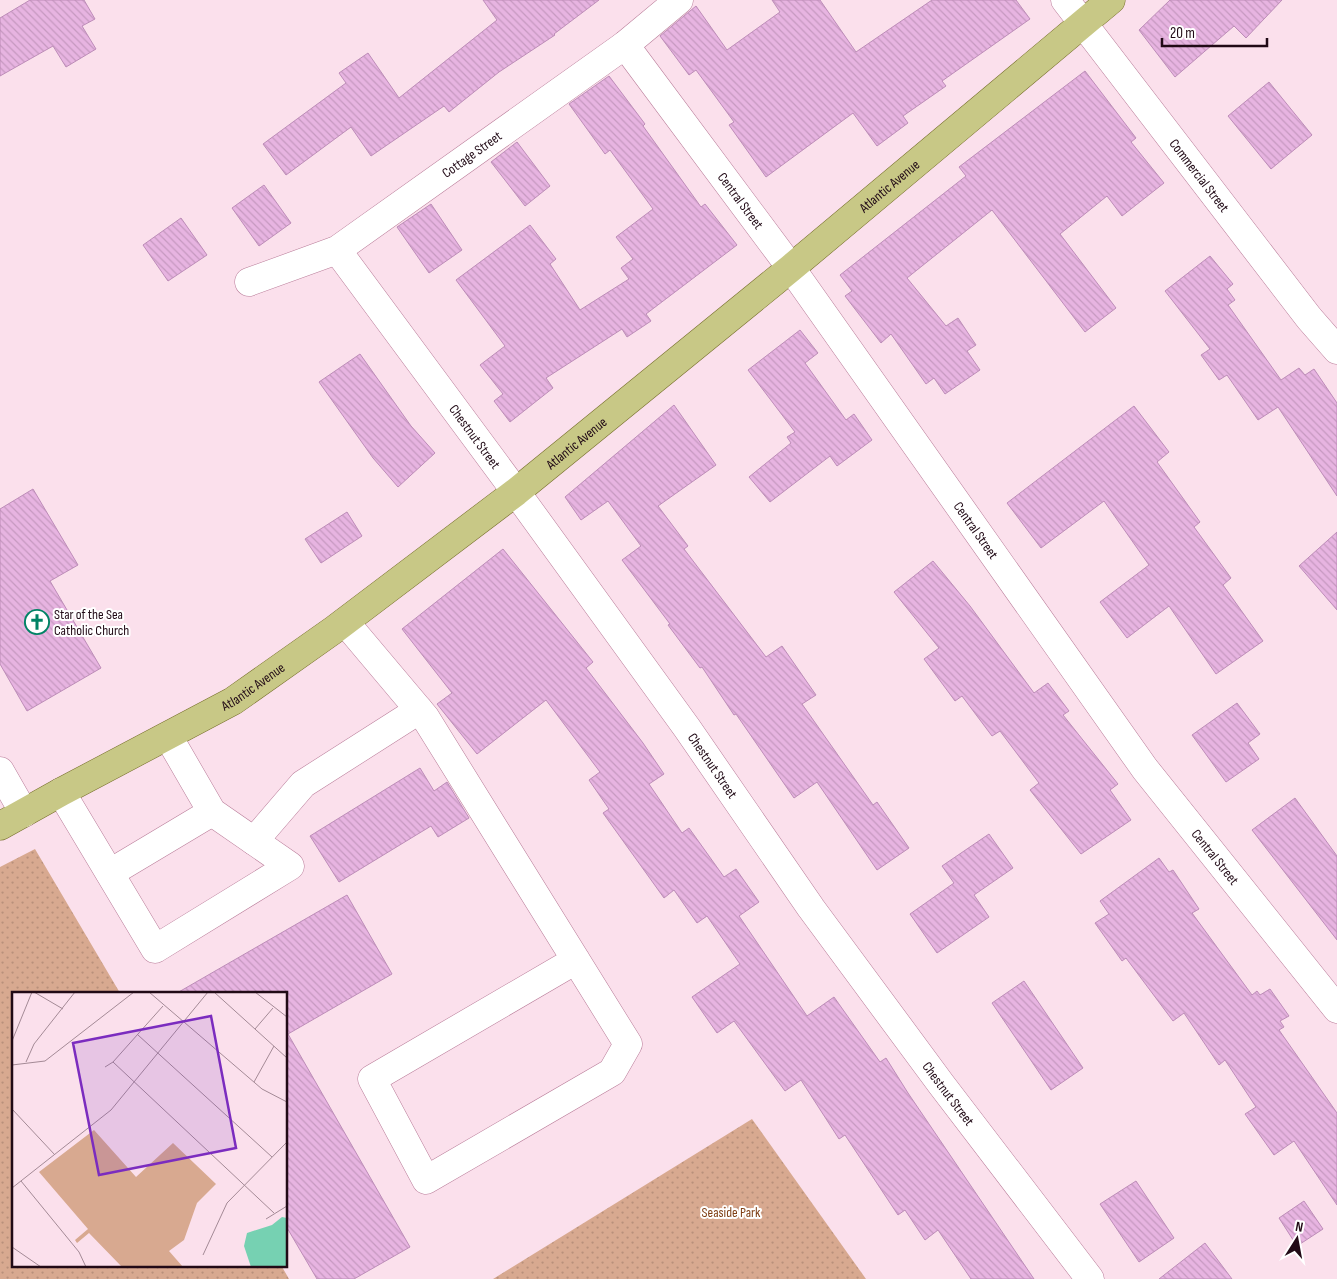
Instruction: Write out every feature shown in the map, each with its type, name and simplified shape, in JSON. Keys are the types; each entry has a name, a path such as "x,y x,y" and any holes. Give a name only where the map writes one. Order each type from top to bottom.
{"main road":[{"name":"Atlantic Avenue","path":"0,826 233,701 345,622 516,492 791,268 1111,0"}],"street":[{"name":"Cottage Street","path":"249,282 337,250 625,44 679,0"},
{"name":"Commercial Street","path":"1066,0 1309,318 1337,350"},
{"name":"Central Street","path":"625,44 791,268 1145,769 1337,1009"},
{"name":"Chestnut Street","path":"337,250 516,492 686,728 811,908 941,1084 1090,1279"},
{"path":"345,622 419,710 576,960 628,1044 612,1072 426,1180 372,1079 576,960"},
{"path":"254,841 303,784 419,710"},
{"path":"61,792 156,949 290,866 212,812 168,736"},
{"path":"0,771 24,813"},
{"path":"110,873 212,812"}],"green space":[{"path":"35,849 119,992 12,992 12,1266 282,1266 289,1279 0,1279 0,867"},
{"name":"Seaside Park","path":"752,1119 866,1279 493,1279"}],"building":[{"path":"30,0 84,0 95,19 82,26 96,49 66,67 53,46 0,76 0,18"},
{"path":"483,0 599,0 555,35 499,72 449,112 444,106 371,156 351,127 286,175 263,144 346,83 339,73 368,53 399,98 497,20"},
{"path":"772,0 820,0 856,52 932,0 1016,0 1030,19 942,81 946,86 903,116 908,123 877,146 853,113 766,177 729,125 734,122 696,70 689,75 660,36 696,6 727,50 780,12"},
{"path":"1170,0 1282,0 1246,38 1234,26 1175,77 1139,30"},
{"path":"1085,71 1136,138 1131,142 1164,183 1122,216 1107,196 1060,234 1116,308 1085,332 992,210 907,278 946,326 958,318 976,345 967,351 980,370 945,394 934,378 926,384 891,334 881,343 845,296 852,291 840,275 966,176 959,167"},
{"path":"609,76 645,124 643,126 701,207 705,204 737,245 646,314 651,321 627,337 622,329 546,378 553,388 510,422 494,401 503,394 480,365 505,346 456,280 530,225 556,259 550,264 580,310 629,279 621,268 633,259 616,237 653,209 610,150 605,154 569,104"},
{"path":"1269,82 1312,135 1271,169 1228,116"},
{"path":"517,142 550,186 525,206 491,162"},
{"path":"264,185 291,223 259,246 232,208"},
{"path":"431,204 462,250 429,273 397,227"},
{"path":"181,218 207,255 168,281 143,245"},
{"path":"1210,256 1233,284 1227,289 1235,300 1228,305 1281,380 1299,368 1305,375 1314,369 1337,403 1337,496 1278,407 1258,420 1227,375 1219,380 1201,355 1210,349 1165,291"},
{"path":"800,330 818,353 805,363 846,420 854,414 872,440 837,466 830,456 770,502 749,477 791,443 787,437 795,432 748,370"},
{"path":"360,354 411,426 435,453 398,487 373,458 319,382"},
{"path":"674,405 716,465 658,506 688,546 684,549 766,657 782,646 816,695 802,704 873,805 877,802 909,848 877,870 817,782 794,798 736,714 734,715 702,667 700,668 622,560 641,546 608,501 581,520 565,497"},
{"path":"1134,406 1169,452 1157,462 1200,522 1194,527 1231,578 1223,585 1263,641 1216,674 1169,606 1127,638 1100,602 1149,565 1104,501 1041,548 1007,503"},
{"name":"Star of the Sea Catholic Church","path":"33,489 78,565 50,581 101,668 27,711 0,664 0,509"},
{"path":"347,512 362,536 321,563 305,539"},
{"path":"1337,532 1337,610 1299,566"},
{"path":"503,549 593,662 586,668 664,774 649,784 682,833 689,828 724,877 736,869 759,902 739,916 807,1016 834,997 880,1062 886,1058 1034,1279 971,1279 938,1230 925,1240 905,1210 898,1215 845,1135 839,1139 801,1080 785,1091 734,1021 717,1033 692,997 740,964 707,916 697,923 674,890 664,898 603,813 609,809 589,780 600,772 546,700 477,754 437,704 452,693 402,629"},
{"path":"933,561 970,606 1034,693 1048,683 1069,711 1063,715 1118,784 1110,790 1131,820 1081,854 1030,790 1039,783 1000,731 992,736 962,696 955,701 924,659 939,648 894,592"},
{"path":"1237,703 1260,734 1248,743 1259,759 1226,782 1192,735"},
{"path":"420,768 434,791 447,782 469,818 438,837 431,826 339,882 310,836"},
{"path":"1295,798 1337,856 1337,940 1252,830"},
{"path":"989,834 1013,868 974,895 989,917 937,953 910,914 954,883 942,866"},
{"path":"1159,858 1169,872 1173,870 1199,909 1192,913 1252,995 1257,991 1260,995 1270,989 1289,1016 1280,1021 1284,1027 1279,1030 1337,1113 1337,1205 1294,1141 1274,1155 1245,1114 1256,1107 1225,1060 1219,1065 1184,1013 1173,1021 1126,958 1122,961 1095,923 1109,914 1100,901"},
{"path":"347,895 392,974 288,1034 288,992 179,992"},
{"path":"1024,981 1083,1068 1051,1090 992,1003"},
{"path":"288,1034 410,1247 354,1279 317,1279 288,1229"},
{"path":"1136,1181 1174,1238 1139,1262 1100,1204"},
{"path":"1304,1201 1323,1229 1297,1246 1279,1218"},
{"path":"1205,1243 1232,1279 1159,1279"}],"place":[{"name":"Star of the Sea Catholic Church","path":"37,622"}]}
